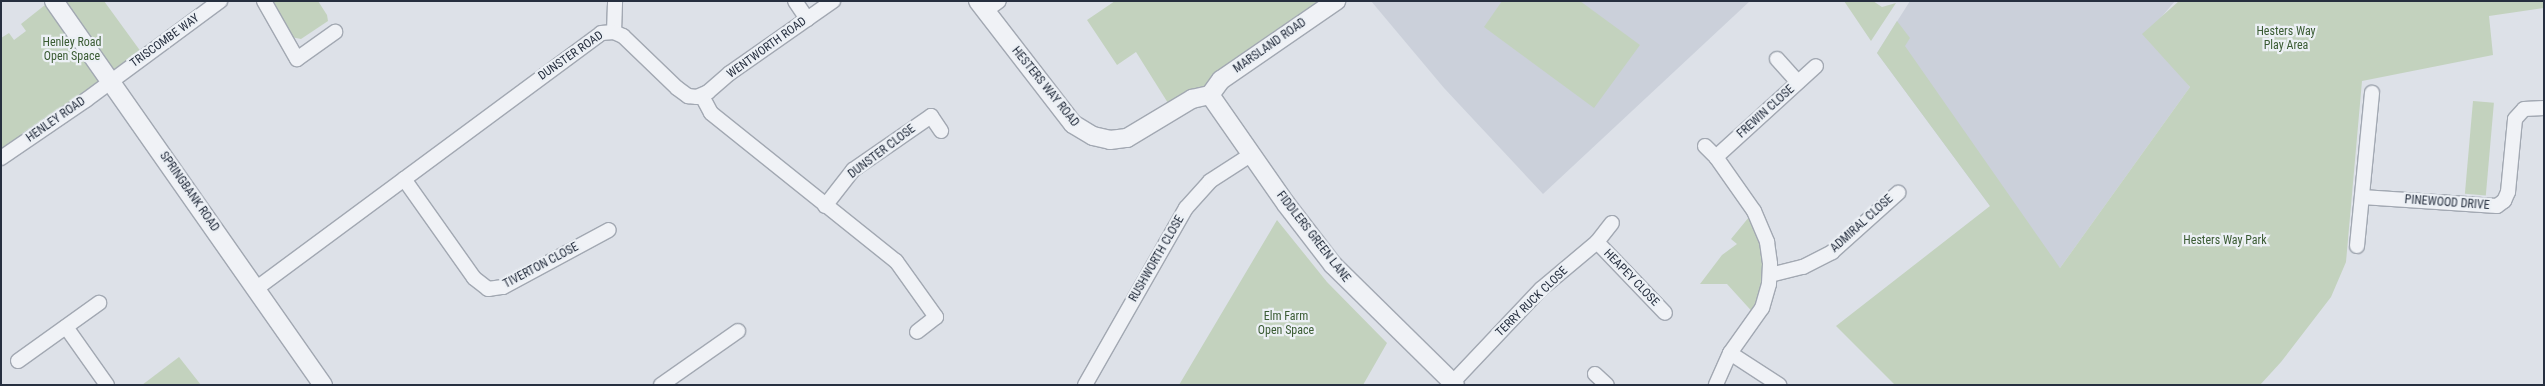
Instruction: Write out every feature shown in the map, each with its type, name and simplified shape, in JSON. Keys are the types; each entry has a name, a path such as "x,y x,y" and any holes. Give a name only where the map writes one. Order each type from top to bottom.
{"street":[{"name":"SPRINGBANK ROAD","path":"54,1 323,385"},
{"name":"TRISCOMBE WAY","path":"110,80 220,1"},
{"path":"264,1 297,59 334,32"},
{"path":"614,32 615,1"},
{"path":"795,1 807,19"},
{"name":"WENTWORTH ROAD","path":"702,96 833,1"},
{"name":"MARSLAND ROAD","path":"1210,95 1221,80 1336,1"},
{"name":"HESTERS WAY ROAD","path":"988,4 1073,124 1093,136 1110,140 1127,138 1192,99 1210,95"},
{"name":"DUNSTER ROAD","path":"256,288 596,36 607,31 623,36 684,94 692,97 702,96"},
{"path":"1777,59 1798,82"},
{"name":"FREWIN CLOSE","path":"1716,157 1816,66"},
{"name":"HENLEY ROAD","path":"1,158 110,80"},
{"path":"2357,246 2372,92"},
{"name":"FIDDLERS GREEN LANE","path":"1210,95 1332,265 1454,384"},
{"path":"702,96 711,113 896,261 936,317 917,332"},
{"name":"PINEWOOD DRIVE","path":"2362,197 2497,206 2504,200 2508,192 2515,119 2524,109 2544,108"},
{"name":"DUNSTER CLOSE","path":"825,206 853,170 931,116 941,131"},
{"path":"1705,146 1716,157 1754,211 1767,242 1770,274 1762,308 1730,353 1716,385"},
{"name":"RUSHWORTH CLOSE","path":"1085,385 1186,208 1210,181 1252,154"},
{"name":"TIVERTON CLOSE","path":"404,179 474,278 488,289 503,287 609,230"},
{"name":"ADMIRAL CLOSE","path":"1770,274 1803,267 1825,256 1898,193"},
{"name":"TERRY RUCK CLOSE","path":"1454,384 1542,289 1597,242 1612,223"},
{"name":"HEAPEY CLOSE","path":"1597,242 1665,313"},
{"path":"18,361 99,303"},
{"path":"66,327 107,385"},
{"path":"661,385 738,330"},
{"path":"1730,353 1779,385"},
{"path":"1595,374 1607,385"}],"shaded area":[{"path":"1371,1 1750,1 1543,194 1444,88"},
{"path":"1910,1 2175,1 2147,34 2190,87 2060,268 1990,206 1877,53"}],"green space":[{"name":"Henley Road Open Space","path":"50,1 104,1 144,56 1,158 1,38 9,33 14,40 26,31 21,24"},
{"path":"272,1 318,1 327,15 328,21 301,39 291,37"},
{"path":"1115,1 1328,1 1173,111 1136,52 1117,65 1087,20"},
{"path":"1502,1 1580,1 1640,45 1594,108 1484,27"},
{"path":"1844,1 1873,1 1882,7 1896,3 1871,41"},
{"name":"Hesters Way Park","path":"2179,1 2544,1 2544,8 2489,16 2493,55 2362,81 2346,262 2331,297 2281,362 2260,385 1895,385 1836,326 1990,206 1877,53 1897,21 1910,38 1905,46 2060,268 2190,87 2142,34"},
{"path":"2473,101 2494,103 2486,195 2465,194"},
{"path":"1754,211 1769,253 1757,317 1727,284 1700,284 1722,255 1737,244 1731,239"},
{"name":"Elm Farm Open Space","path":"1277,220 1327,282 1387,343 1363,385 1179,385"},
{"path":"179,357 201,385 142,385"}],"park label":[{"name":"Hesters Way Play Area","path":"2286,39"}]}
